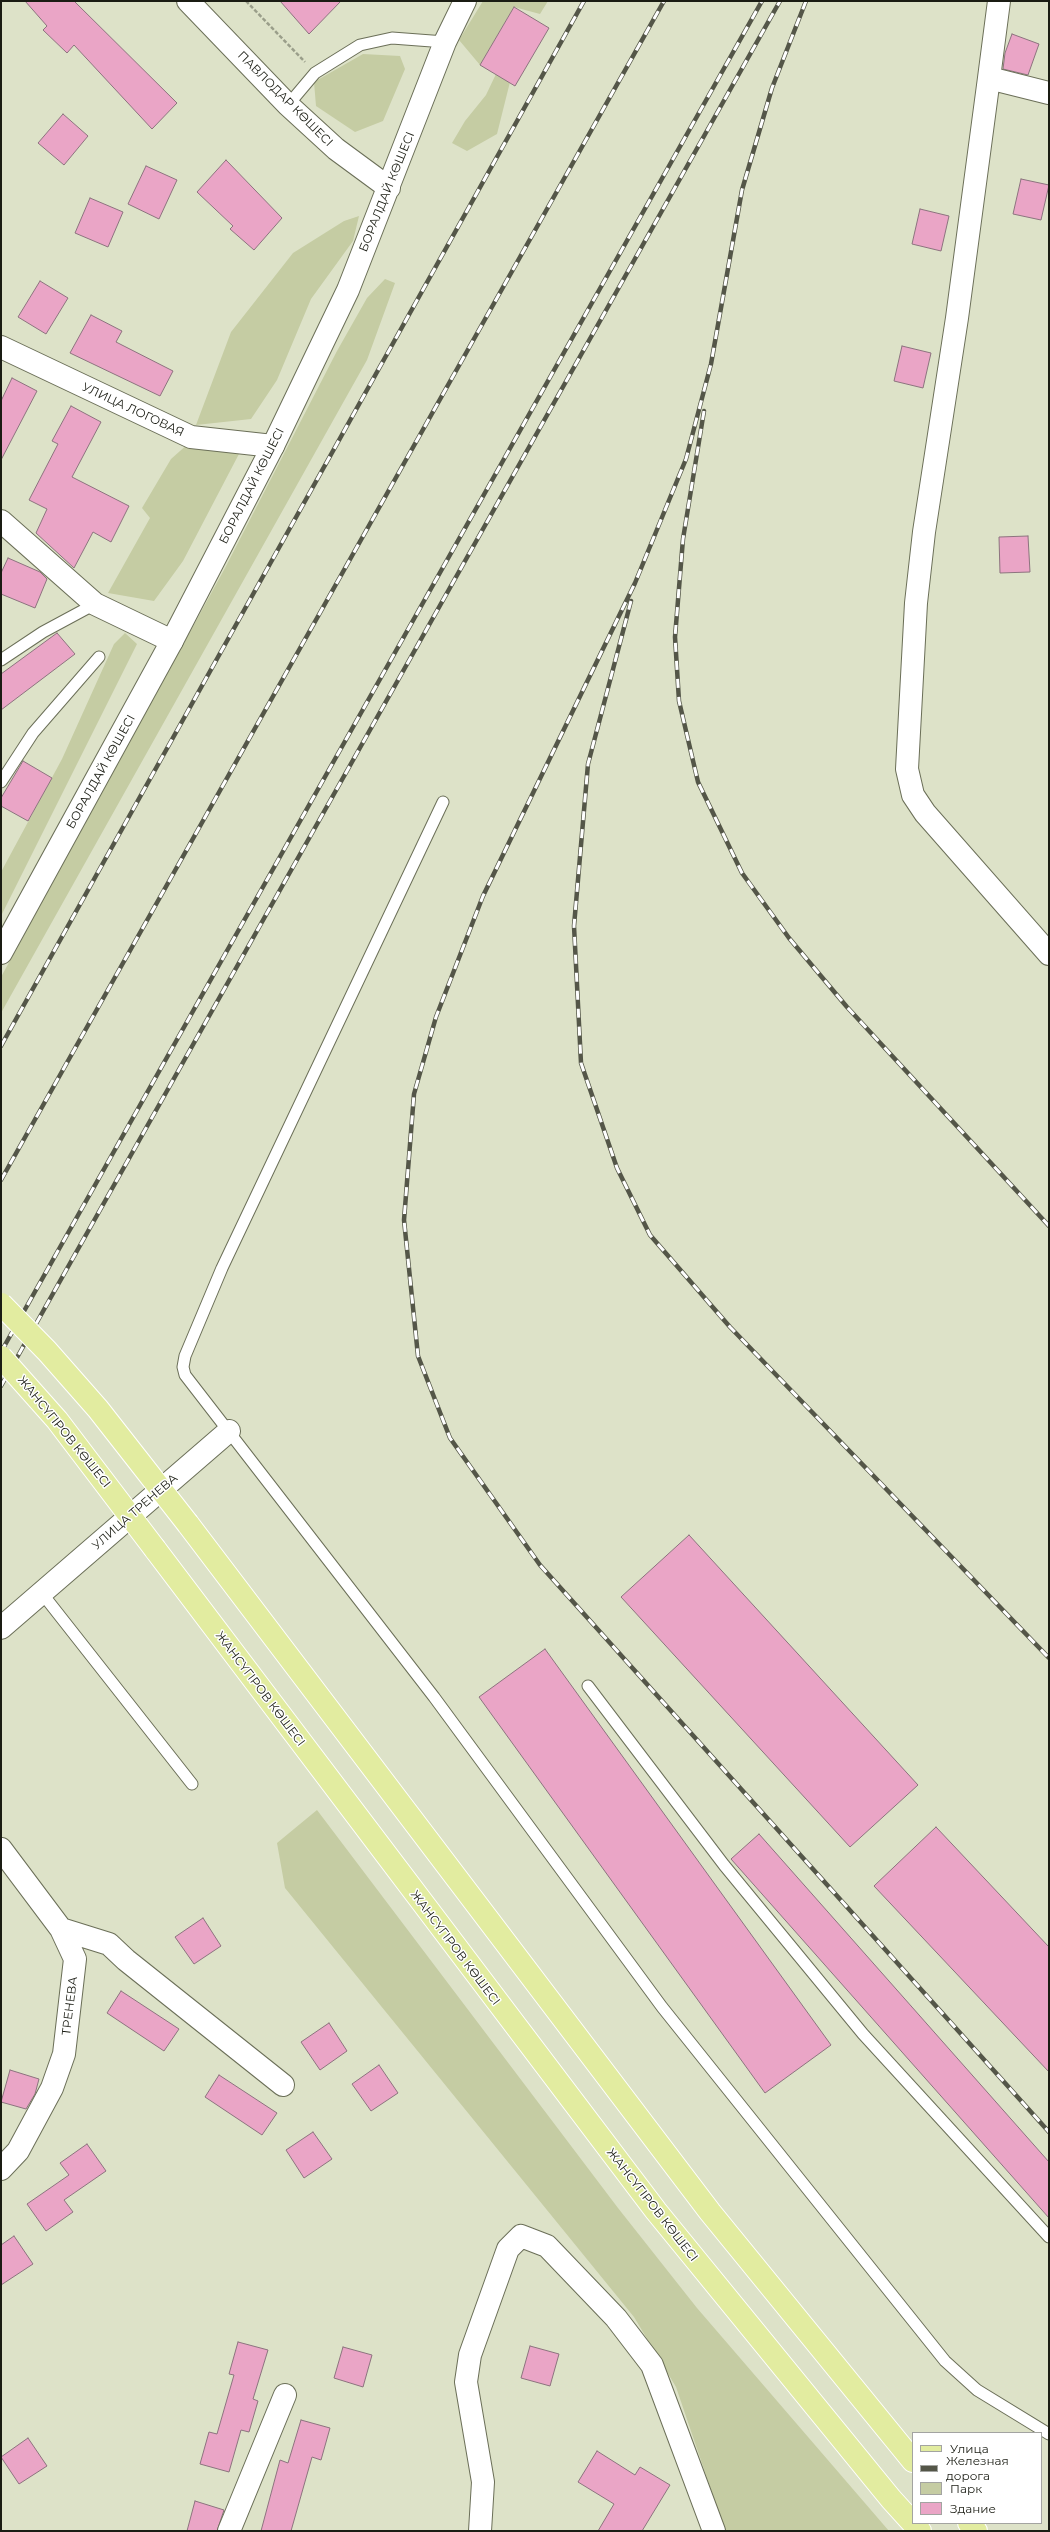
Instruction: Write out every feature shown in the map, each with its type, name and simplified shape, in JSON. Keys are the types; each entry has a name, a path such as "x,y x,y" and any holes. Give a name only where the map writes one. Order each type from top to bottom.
{"main road":[{"path":"1,1304 47,1351 98,1409 188,1524 705,2206 912,2460"},
{"name":"ЖАНСҮГІРОВ КӨШЕСІ","path":"1,1358 57,1420 646,2199 886,2493 912,2522"}],"street":[{"name":"ПАВЛОДАР КӨШЕСІ","path":"188,1 288,105 336,149 389,188"},
{"name":"БОРАЛДАЙ КӨШЕСІ","path":"1,953 172,641 273,446 348,290 445,42 465,1"},
{"path":"999,1 957,318 924,532 916,603 907,769 913,794 925,813 1049,954"},
{"path":"989,78 1049,93"},
{"name":"УЛИЦА ЛОГОВАЯ","path":"1,347 191,437 273,446"},
{"path":"1,521 95,604 172,641"},
{"name":"УЛИЦА ТРЕНЕВА","path":"1,1628 229,1431"},
{"name":"ТРЕНЕВА","path":"1,1849 62,1929 75,1958 64,2054 45,2102 18,2151 1,2169"},
{"path":"62,1929 109,1944 126,1960 283,2085"},
{"path":"480,2531 483,2482 466,2382 470,2355 508,2249 521,2236 547,2246 616,2318 652,2364 714,2531"},
{"path":"229,2531 284,2395"}],"lane":[{"path":"288,105 315,72 360,45 392,38 445,42"},
{"path":"1,660 43,632 95,604"},
{"path":"1,782 33,733 99,657"},
{"path":"443,802 222,1268 185,1356 183,1367 185,1375 434,1697 662,2007 945,2361 977,2390 1049,2434"},
{"path":"41,1592 192,1784"},
{"path":"588,1686 724,1865 863,2034 1049,2237"}],"path":[{"path":"246,1 315,72"}],"green space":[{"path":"483,1 548,1 540,14 514,7 480,65 459,40"},
{"path":"363,54 400,56 405,69 383,121 355,132 316,106 314,82"},
{"path":"496,74 510,82 497,134 467,151 452,143 465,121 486,95"},
{"path":"359,216 353,241 311,299 277,380 251,419 196,425 231,332 293,253 344,221"},
{"path":"385,279 395,283 367,360 1,1013 1,977 225,568 337,351 367,298"},
{"path":"189,443 240,452 183,561 154,601 108,593 150,518 142,508 171,459"},
{"path":"125,633 137,644 1,916 1,872 62,759 114,644"},
{"path":"317,1810 618,2208 697,2308 889,2531 725,2531 676,2387 634,2317 285,1888 277,1843"}],"building":[{"path":"25,1 74,1 177,103 152,129 74,45 67,53 43,30 47,26"},
{"path":"280,1 341,1 309,34"},
{"path":"514,7 549,28 515,86 480,65"},
{"path":"1012,34 1039,44 1028,75 1003,69 1005,53"},
{"path":"63,114 88,136 64,165 38,143"},
{"path":"226,160 282,218 254,250 230,229 233,226 197,192"},
{"path":"146,166 177,180 159,219 128,204"},
{"path":"1021,179 1049,185 1041,220 1013,214"},
{"path":"90,198 123,212 108,247 75,233"},
{"path":"920,209 949,216 941,251 912,244"},
{"path":"40,281 68,298 46,334 18,317"},
{"path":"91,315 122,331 116,342 173,371 160,396 70,353"},
{"path":"902,346 931,353 923,388 894,381"},
{"path":"12,378 37,391 1,460 1,401"},
{"path":"71,406 101,422 72,477 129,506 111,542 93,532 74,568 36,533 47,509 29,500 58,444 52,441"},
{"path":"1028,536 1030,572 1000,573 999,537"},
{"path":"8,558 40,572 47,579 35,608 1,594 1,573"},
{"path":"57,633 75,654 1,710 1,674"},
{"path":"23,761 52,778 28,821 1,806 1,798"},
{"path":"689,1535 918,1785 850,1847 621,1597"},
{"path":"545,1649 831,2045 765,2093 479,1697"},
{"path":"936,1827 1049,1947 1049,2072 874,1886"},
{"path":"759,1834 1049,2162 1049,2218 731,1859"},
{"path":"203,1918 221,1946 194,1964 175,1937"},
{"path":"121,1991 179,2029 164,2051 107,2013"},
{"path":"329,2023 347,2051 320,2070 301,2042"},
{"path":"379,2065 398,2093 371,2111 352,2084"},
{"path":"10,2070 39,2079 35,2094 26,2109 1,2102"},
{"path":"219,2075 277,2113 262,2135 205,2097"},
{"path":"313,2132 332,2159 304,2178 286,2150"},
{"path":"87,2144 106,2171 64,2200 73,2212 46,2231 27,2204 69,2175 60,2163"},
{"path":"14,2236 33,2264 1,2285 1,2245"},
{"path":"238,2342 268,2350 253,2399 258,2401 249,2432 241,2430 229,2472 200,2464 209,2432 217,2434 234,2375 229,2374"},
{"path":"530,2346 559,2354 550,2386 521,2378"},
{"path":"343,2347 372,2355 363,2387 334,2378"},
{"path":"301,2420 330,2428 321,2460 312,2457 291,2531 261,2531 280,2460 288,2463"},
{"path":"28,2438 47,2466 19,2484 1,2457"},
{"path":"597,2451 635,2475 640,2467 670,2485 642,2531 598,2531 614,2504 578,2482"},
{"path":"195,2501 224,2510 217,2531 187,2531"}],"railway":[{"path":"1,1046 584,1"},
{"path":"1,1180 664,1"},
{"path":"1,1352 762,1"},
{"path":"1,1386 780,1"},
{"path":"806,1 772,88 742,190 711,364 686,459 635,583 483,896 436,1017 414,1094 404,1220 418,1356 450,1438 540,1565 1049,2132"},
{"path":"704,411 683,539 675,637 679,701 698,782 742,873 789,938 847,1007 1049,1226"},
{"path":"631,601 588,764 574,926 581,1063 617,1168 650,1235 730,1327 1049,1658"}]}
